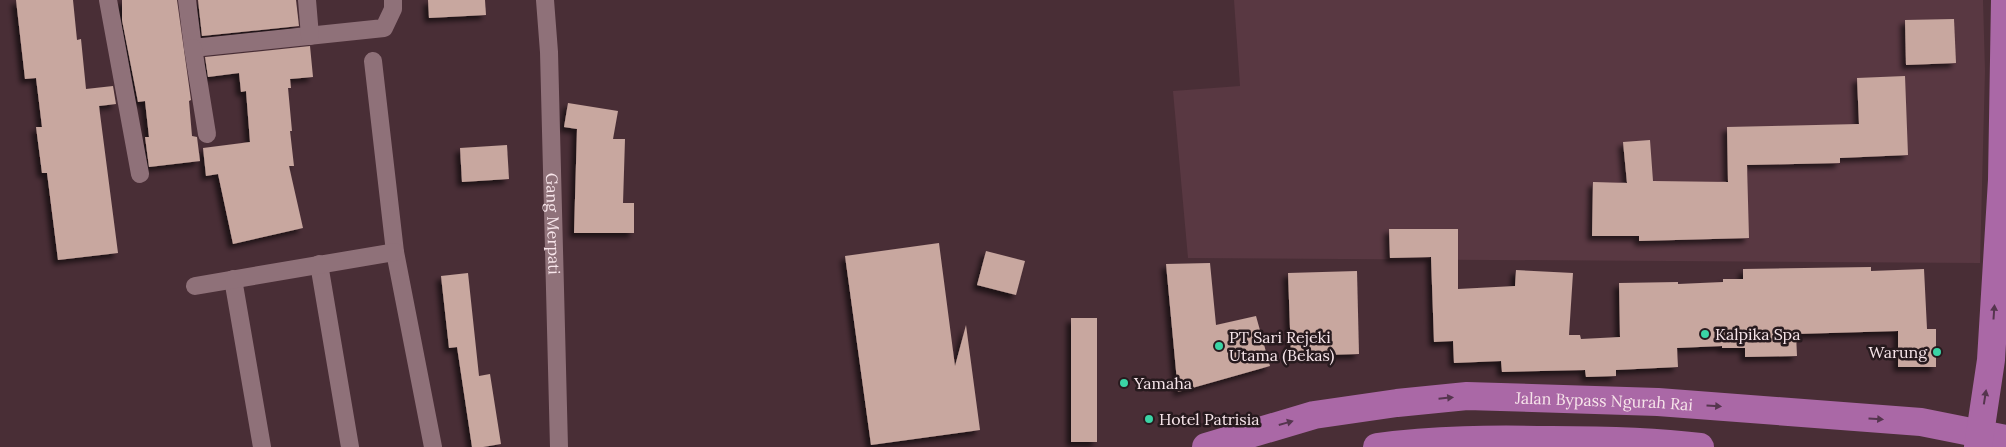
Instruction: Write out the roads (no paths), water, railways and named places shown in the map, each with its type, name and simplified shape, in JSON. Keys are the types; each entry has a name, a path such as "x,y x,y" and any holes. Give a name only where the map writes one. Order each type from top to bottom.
{"highway":[{"path":"1979,440 1991,360 1996,284 2002,180 2005,0"},
{"name":"Jalan Bypass Ngurah Rai","path":"1206,447 1314,415 1397,403 1467,396 1658,402 1921,422 1979,440 2006,439"},
{"path":"1377,447 1416,442 1482,439 1650,440 1700,447"}],"street":[{"path":"108,0 128,119 140,174"},
{"path":"187,0 207,134"},
{"path":"307,0 310,36"},
{"path":"193,48 384,28 394,9 393,0"},
{"name":"Gang Merpati","path":"545,0 549,52 559,447"},
{"path":"373,61 395,252 433,447"},
{"path":"195,286 233,278 395,252"},
{"path":"319,264 350,447"},
{"path":"233,278 262,447"}],"place":[{"name":"Kalpika Spa","path":"1705,334"},
{"name":"PT Sari Rejeki Utama (Bekas)","path":"1219,346"},
{"name":"Warung","path":"1937,352"},
{"name":"Yamaha","path":"1124,383"},
{"name":"Hotel Patrisia","path":"1149,419"}]}
